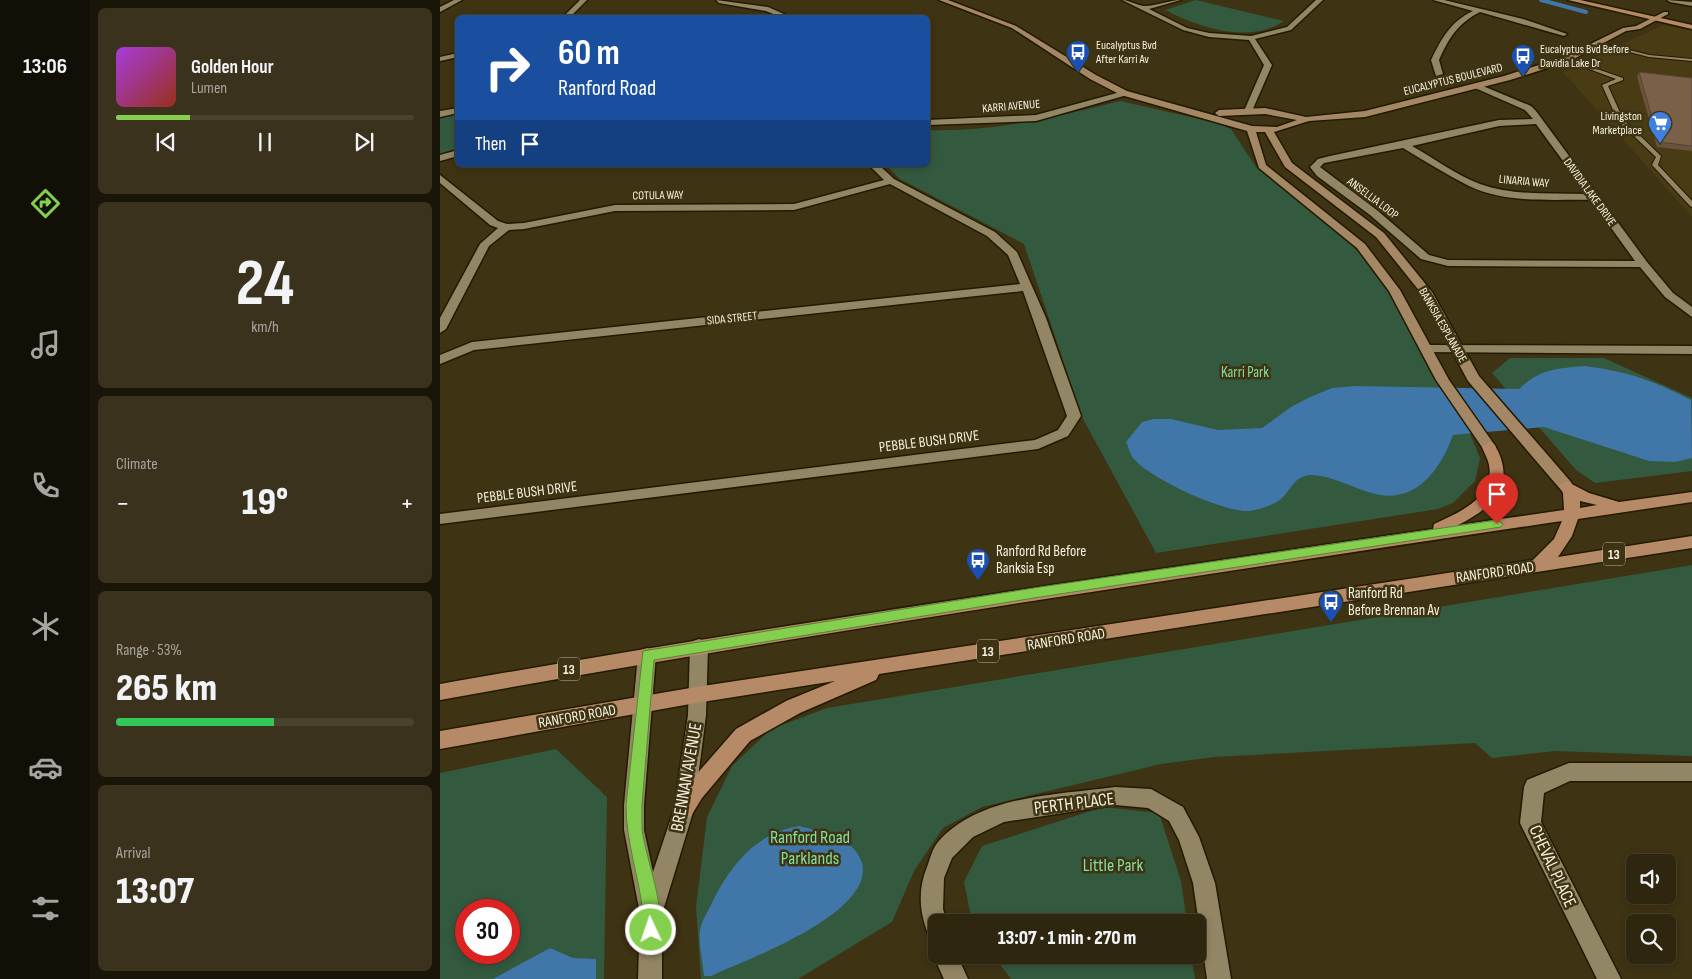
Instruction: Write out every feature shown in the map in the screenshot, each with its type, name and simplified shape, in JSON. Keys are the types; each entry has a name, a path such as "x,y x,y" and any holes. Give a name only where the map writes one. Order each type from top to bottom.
{"main road":[{"path":"1571,0 1692,27"},
{"path":"1606,0 1676,15"},
{"path":"1644,25 1692,27"},
{"path":"1427,535 1476,510 1496,488 1497,467 1488,447"},
{"path":"1568,488 1584,497 1606,503 1632,505"},
{"path":"1537,566 1556,549 1568,530 1572,500 1568,488"},
{"name":"13","path":"440,692 699,646 1138,577 1692,497"},
{"name":"RANFORD ROAD","path":"440,740 696,695 1692,542"},
{"path":"684,808 695,790 744,735 760,724 793,707 892,666"}],"street":[{"path":"440,10 460,0"},
{"path":"568,15 584,0"},
{"name":"EUCALYPTUS BOULEVARD","path":"942,0 989,16 1014,27 1106,85 1124,94 1200,113 1250,129 1269,131 1285,128 1288,125 1308,119 1365,114 1537,70 1600,43 1625,29 1638,28 1666,13"},
{"path":"1125,0 1145,8 1185,29 1209,34 1251,38 1288,29 1320,0"},
{"path":"1145,8 1178,0"},
{"path":"1436,0 1480,10 1564,34"},
{"path":"1670,0 1692,4"},
{"path":"720,1 768,9 783,15"},
{"path":"1439,74 1435,60 1453,25 1460,19 1480,10"},
{"name":"EUCALYPTUS BOULEVARD","path":"1625,29 1626,25 1655,10"},
{"path":"1238,124 1235,119 1245,112 1257,92 1268,65 1251,38"},
{"path":"440,59 455,56"},
{"name":"DAVIDIA LAKE DRIVE","path":"1478,86 1528,108 1643,264 1669,295 1692,313"},
{"path":"1257,92 1266,111"},
{"name":"KARRI AVENUE","path":"930,122 1036,118 1124,94"},
{"path":"440,114 455,111"},
{"name":"EUCALYPTUS BOULEVARD","path":"1200,113 1266,111 1308,119"},
{"path":"1282,115 1287,118 1288,125"},
{"name":"ANSELLIA LOOP","path":"1538,120 1499,123 1404,145 1330,159 1315,166 1320,174 1374,213 1418,252 1432,261 1448,263 1643,264"},
{"name":"BANKSIA ESPLANADE","path":"1250,129 1262,166 1362,246 1394,290 1443,380 1488,447"},
{"name":"BANKSIA ESPLANADE","path":"1269,131 1288,165 1380,235 1426,292 1473,378 1528,444 1568,488"},
{"name":"LINARIA WAY","path":"1404,145 1474,185 1485,189 1515,195 1594,197"},
{"path":"440,158 455,154"},
{"name":"PEBBLE BUSH DRIVE","path":"440,519 1038,444 1063,433 1074,416 1040,318 1013,254 991,234 891,181 876,167"},
{"path":"440,178 494,223 506,227"},
{"name":"COTULA WAY","path":"506,227 524,226 615,208 794,207 891,181"},
{"path":"440,329 486,244 506,227"},
{"name":"SIDA STREET","path":"445,357 472,346 1026,287"},
{"path":"440,334 445,357"},
{"path":"1427,349 1692,350"},
{"name":"BRENNAN AVENUE","path":"651,914 684,808 697,715 696,695 699,646"},
{"path":"647,655 634,805 634,830 651,914 650,979"},
{"name":"CHEVAL PLACE","path":"1609,979 1530,823 1534,787 1569,772 1692,772"},
{"name":"PERTH PLACE","path":"933,914 934,878 944,851 966,830 1002,813 1115,796 1151,799 1176,814 1188,837 1204,882 1219,979"},
{"path":"949,964 956,979"}],"lane":[{"path":"1600,43 1641,54 1690,60 1691,69"},
{"path":"1641,54 1648,51"},
{"path":"1567,58 1620,79 1605,85 1620,120 1659,157 1655,165 1692,205"},
{"path":"1598,70 1605,68"}],"shaded area":[{"name":"Livingston Marketplace","path":"1663,25 1692,31 1692,217 1563,72"}],"green space":[{"path":"1196,0 1284,21 1270,28 1255,32 1239,33 1208,27 1165,10"},
{"name":"Karri Park","path":"1120,101 1217,123 1231,129 1256,167 1348,240 1392,292 1463,417 1480,458 1475,481 1453,503 1438,509 1156,553 1082,417 1024,244 900,179 888,167 930,167 930,130 977,129 1073,113"},
{"path":"455,112 455,152 440,156 440,116"},
{"path":"1510,358 1604,358 1692,398 1692,471 1595,483 1576,470 1492,373"},
{"name":"Ranford Road Parklands","path":"1692,565 1692,756 1555,751 1492,758 1475,743 1214,757 1161,764 982,807 943,828 914,871 892,922 798,979 701,979 696,907 707,817 732,766 771,729 827,708"},
{"path":"556,749 607,797 604,979 440,979 440,773"},
{"name":"Little Park","path":"1103,807 1159,813 1181,881 1186,914 970,914 964,882 982,846"},
{"path":"1000,964 1192,964 1195,979 1011,979"}],"water":[{"path":"1585,366 1615,371 1640,378 1691,400 1692,458 1675,462 1649,461 1544,427 1453,435 1442,460 1434,471 1415,489 1403,494 1390,496 1375,494 1336,480 1313,475 1300,478 1275,503 1250,511 1223,507 1171,485 1134,459 1126,442 1142,422 1154,419 1171,419 1218,430 1262,428 1291,407 1332,388 1355,386 1519,389 1542,373"},
{"path":"799,826 827,833 852,847 862,863 861,882 849,900 829,917 804,932 751,959 711,976 704,976 700,943 701,926 726,878 745,854 757,844 783,830"},
{"path":"550,948 573,958 596,959 596,979 493,979"}],"building":[{"path":"1639,72 1692,78 1692,146 1659,142"}],"waterway":[{"path":"1541,0 1586,12"}],"place":[{"name":"Eucalyptus Bvd After Karri Av","path":"1078,73"},
{"name":"Eucalyptus Bvd Before Davidia Lake Dr","path":"1523,77"},
{"name":"Livingston Marketplace","path":"1660,144"},
{"name":"Ranford Rd Before Banksia Esp","path":"978,581"},
{"name":"Ranford Rd Before Brennan Av","path":"1331,623"}],"route":[{"path":"651,930 651,914 634,830 634,805 647,655 1040,592 1497,524"}]}
